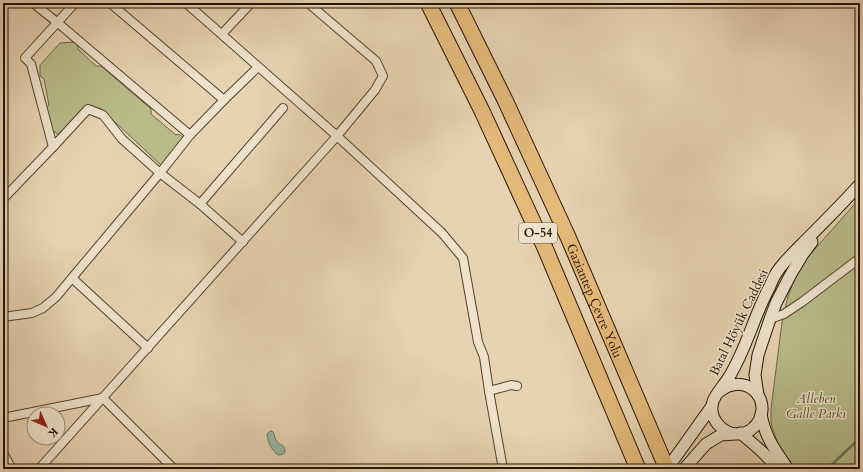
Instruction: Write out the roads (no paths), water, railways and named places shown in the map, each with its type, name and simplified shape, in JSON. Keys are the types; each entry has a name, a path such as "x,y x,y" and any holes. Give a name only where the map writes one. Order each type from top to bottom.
{"highway":[{"name":"Gaziantep Çevre Yolu","path":"428,3 482,111 545,248 638,468"},
{"name":"Gaziantep Çevre Yolu","path":"457,3 505,100 565,230 667,469"}],"main road":[{"path":"846,199 860,184"},
{"name":"Batal Höyük Caddesi","path":"788,469 769,441 765,432 761,414 761,402 758,395 755,375 758,355 770,318 790,274 803,254 846,199"},
{"name":"Batal Höyük Caddesi","path":"667,469 712,406 714,398 739,360 763,299 777,272 798,248 846,199"},
{"name":"Batal Höyük Caddesi","path":"719,392 732,384 740,384 747,386 758,395"},
{"path":"712,406 716,422 721,428 728,432 738,434 755,444 778,469"},
{"path":"684,469 706,444 721,435 744,433 752,429 757,424 761,414"}],"street":[{"path":"33,3 190,135"},
{"path":"53,147 31,64 25,58 75,3"},
{"path":"110,3 224,100"},
{"path":"186,3 337,136 442,233 463,258 478,342 484,357 503,469"},
{"path":"222,34 251,3"},
{"path":"39,469 337,136 375,90 383,76 376,61 308,3"},
{"path":"3,317 32,313 43,308 56,297 190,135 258,67"},
{"path":"200,204 283,108"},
{"path":"3,199 88,109 103,115 122,139 160,173 200,204 243,242"},
{"path":"770,318 784,314 802,302 860,258"},
{"path":"72,278 148,348"},
{"path":"489,391 512,385 517,386"},
{"path":"3,418 103,398"},
{"path":"103,398 174,469"},
{"path":"3,453 12,469"}],"waterway":[{"path":"827,469 860,438"}],"park label":[{"name":"Alleben Galle Parkı","path":"816,406"}]}
